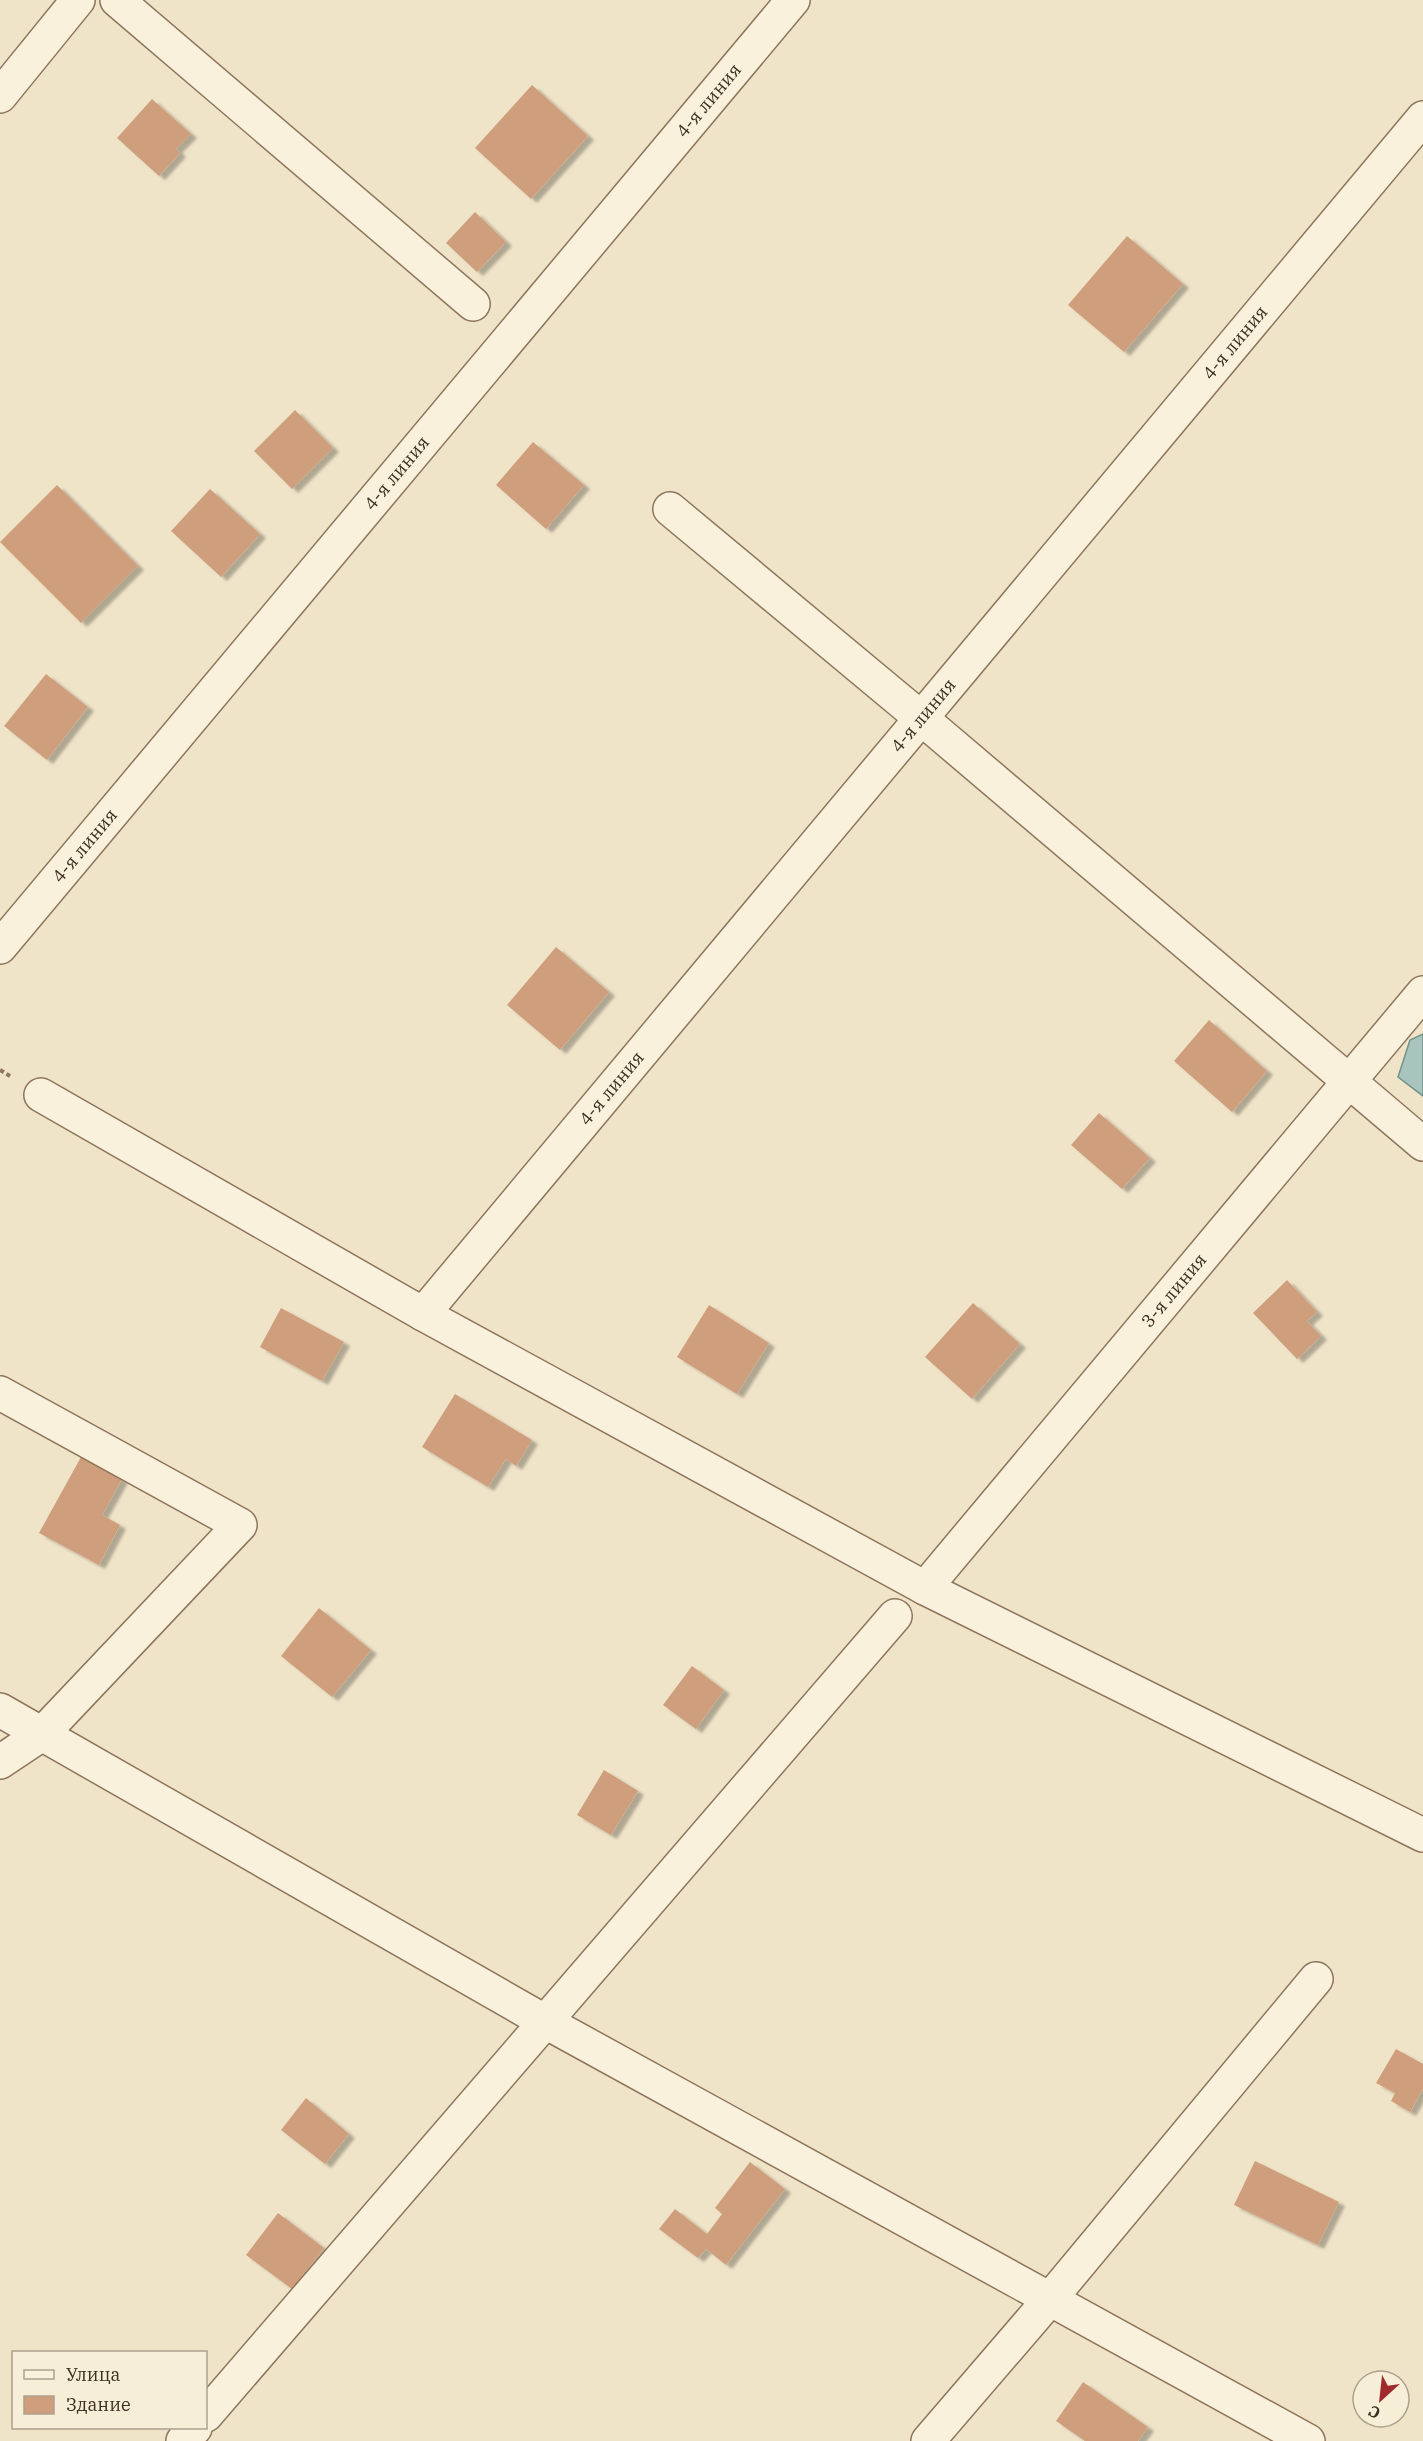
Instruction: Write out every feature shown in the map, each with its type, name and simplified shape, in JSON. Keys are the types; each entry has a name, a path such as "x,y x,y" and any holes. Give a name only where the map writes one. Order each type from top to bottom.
{"street":[{"path":"0,96 78,0"},
{"path":"117,0 472,304"},
{"name":"4-я линия","path":"0,947 793,0"},
{"name":"4-я линия","path":"423,1314 1423,118"},
{"path":"670,509 921,718 1423,1144"},
{"name":"3-я линия","path":"925,1588 1423,993"},
{"path":"41,1095 423,1314 925,1588 1423,1835"},
{"path":"0,1393 240,1525 42,1734 0,1762"},
{"path":"207,2414 895,1616"},
{"path":"0,1710 544,2021 1308,2441"},
{"path":"928,2441 1050,2299 1316,1979"},
{"path":"183,2441 193,2429"}],"water":[{"path":"1423,1034 1423,1096 1398,1077 1410,1040"}],"building":[{"path":"532,85 588,136 531,199 475,148"},
{"path":"152,99 191,134 176,149 180,153 159,176 117,138"},
{"path":"475,212 506,242 477,272 446,243"},
{"path":"1127,236 1183,284 1124,352 1068,305"},
{"path":"295,410 333,448 292,489 254,451"},
{"path":"533,442 584,485 546,529 496,485"},
{"path":"57,485 138,566 81,623 0,542"},
{"path":"210,489 260,534 221,577 171,531"},
{"path":"46,674 88,707 47,760 4,726"},
{"path":"556,947 609,992 560,1050 507,1005"},
{"path":"1209,1020 1267,1071 1232,1112 1174,1061"},
{"path":"1099,1113 1150,1158 1122,1189 1071,1145"},
{"path":"1287,1280 1317,1312 1307,1321 1321,1336 1297,1359 1253,1313"},
{"path":"973,1303 1020,1344 972,1399 925,1357"},
{"path":"709,1305 769,1343 737,1394 677,1357"},
{"path":"281,1308 344,1342 322,1381 260,1347"},
{"path":"455,1394 532,1440 516,1466 506,1459 488,1487 422,1447"},
{"path":"81,1457 122,1479 102,1515 120,1525 99,1565 39,1533"},
{"path":"319,1608 371,1650 332,1697 281,1656"},
{"path":"692,1666 724,1690 696,1729 663,1705"},
{"path":"604,1770 638,1791 611,1835 577,1815"},
{"path":"1396,2049 1423,2064 1423,2089 1410,2112 1391,2101 1395,2093 1376,2083"},
{"path":"306,2098 349,2134 325,2164 281,2130"},
{"path":"1255,2161 1339,2202 1318,2245 1234,2205"},
{"path":"750,2162 785,2189 726,2265 706,2249 698,2258 659,2229 675,2209 707,2234 722,2214 715,2208"},
{"path":"278,2213 324,2248 292,2289 246,2255"},
{"path":"1083,2382 1148,2427 1138,2441 1085,2441 1056,2421"}]}
